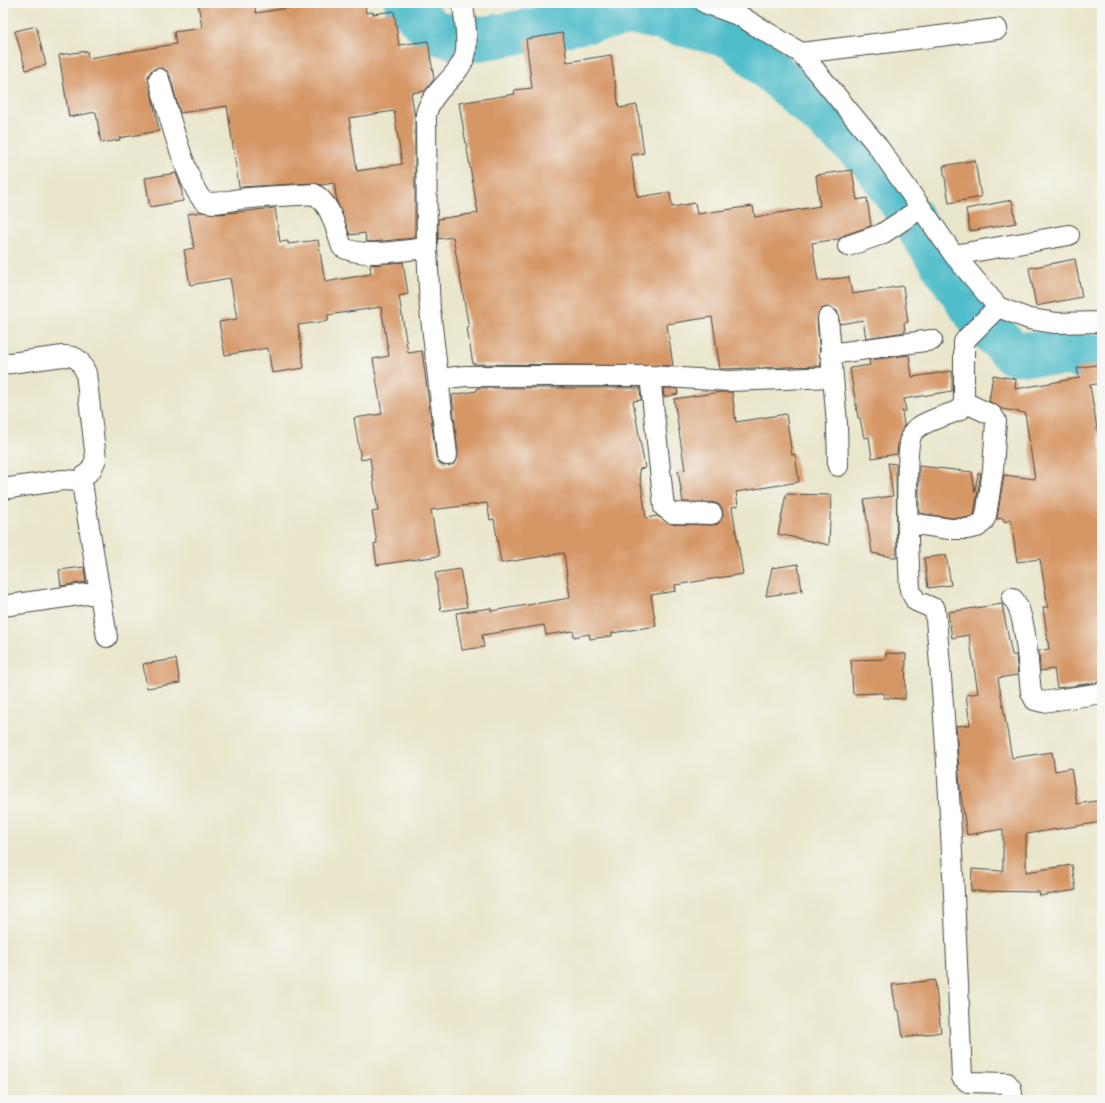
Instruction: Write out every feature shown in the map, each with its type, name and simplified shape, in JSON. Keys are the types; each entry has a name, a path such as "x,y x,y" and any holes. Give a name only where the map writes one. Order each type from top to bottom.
{"street":[{"path":"447,455 433,336 427,248 426,114 430,101 458,68 466,52 463,3"},
{"path":"705,3 740,16 801,53 876,144 912,214 954,255 993,312 1056,323 1102,322"},
{"path":"801,53 997,29"},
{"path":"159,79 188,174 198,196 204,202 215,203 240,199 314,194 323,199 329,209 342,247 351,252 427,248"},
{"path":"848,246 882,234 912,214"},
{"path":"954,255 1069,235"},
{"path":"993,312 966,338 963,347 964,402 960,410 919,426 912,433 908,461 909,523 911,595 916,601 935,609 936,616 942,679 951,831 962,1077 968,1082 1007,1083 1011,1088 1013,1100"},
{"path":"828,318 838,466"},
{"path":"830,354 932,340"},
{"path":"3,364 63,356 72,356 81,361 86,373 96,459 91,470 79,480 63,480 3,489"},
{"path":"439,379 465,376 650,376 728,381 832,377"},
{"path":"650,376 664,508 672,513 712,514"},
{"path":"909,523 950,529 967,529 977,527 985,520 993,470 996,421 992,415 964,402"},
{"path":"79,480 84,488 107,637"},
{"path":"3,606 100,592"},
{"path":"1012,598 1018,605 1023,620 1030,692 1035,700 1043,702 1102,694"}],"building":[{"path":"198,3 254,3 256,13 320,3 365,3 366,13 373,12 373,14 394,11 399,45 428,41 434,79 425,91 411,93 415,117 415,238 372,242 366,241 365,233 350,235 337,202 334,183 321,185 313,183 239,187 227,106 180,113 170,76 167,71 162,68 156,68 151,71 148,76 159,131 119,138 120,140 101,143 96,112 69,117 59,55 87,51 88,58 176,44 174,32 202,28","holes":["394,111 402,164 357,171 349,118"]},
{"path":"36,26 46,65 26,70 15,31"},
{"path":"563,33 567,62 611,55 619,108 637,105 644,153 631,155 637,196 639,197 670,192 672,207 695,203 697,214 753,206 755,217 820,206 816,175 852,170 857,200 867,198 871,226 844,235 839,239 812,243 818,281 849,277 852,294 903,286 908,322 904,323 905,332 866,338 863,320 840,324 837,311 827,307 821,309 817,319 821,366 720,369 712,317 667,324 673,366 473,364 467,328 469,328 453,237 438,239 438,219 478,213 459,103 515,94 514,90 532,88 526,39"},
{"path":"975,160 981,197 949,203 943,166"},
{"path":"176,173 181,186 183,201 150,207 145,178"},
{"path":"1012,200 1016,223 970,231 966,209"},
{"path":"275,208 280,242 288,241 288,244 318,240 325,282 371,274 370,265 403,262 408,294 399,296 408,353 422,351 436,456 438,462 443,466 454,464 457,460 458,454 452,395 477,391 477,388 640,388 641,400 633,401 645,468 639,469 646,518 657,516 672,524 712,525 718,524 723,515 722,509 718,504 712,502 683,502 678,471 685,470 674,399 721,392 732,392 736,422 786,414 792,455 795,454 799,482 736,492 738,506 732,507 743,574 675,585 676,591 651,595 656,626 612,633 612,636 590,639 589,634 574,637 573,631 546,635 544,625 482,635 484,647 462,650 456,613 491,608 491,611 570,598 564,553 501,563 494,519 490,520 487,503 431,510 439,556 377,565 374,544 377,543 372,512 378,511 370,458 361,460 354,418 382,414 373,359 389,356 381,307 328,315 328,321 298,325 304,368 272,373 268,348 225,355 219,322 237,319 230,278 190,285 184,250 194,248 188,214 201,212 219,214"},
{"path":"1075,259 1082,297 1036,306 1029,268"},
{"path":"909,355 912,377 952,371 952,391 904,399 906,411 902,411 904,425 899,438 897,454 872,458 869,437 864,438 860,418 858,418 850,368 870,365 869,360"},
{"path":"1102,364 1102,383 1090,385 1102,459 1102,682 1057,688 1054,669 1040,671 1039,651 1049,649 1043,607 1048,607 1040,559 1017,562 1011,520 1004,522 1003,518 997,519 1004,475 1035,479 1025,413 1002,409 989,401 993,375 1016,379 1015,389 1079,378 1077,368"},
{"path":"663,388 677,389 678,394 664,397"},
{"path":"888,463 896,464 897,558 872,553 864,500 893,496"},
{"path":"919,466 972,472 975,493 978,473 981,473 974,515 966,518 951,518 919,513"},
{"path":"786,494 831,495 829,545 778,534"},
{"path":"946,555 951,585 928,588 924,558"},
{"path":"798,564 802,591 766,596 772,568"},
{"path":"84,567 86,582 61,586 59,570"},
{"path":"460,569 467,607 441,611 435,573"},
{"path":"1002,604 1012,655 1016,655 1018,675 998,678 1012,758 1052,752 1055,771 1071,768 1077,804 1102,800 1102,822 1026,834 1026,872 1072,865 1076,890 1040,896 1039,892 971,891 972,869 1003,871 1003,829 967,835 960,789 956,726 970,725 966,695 978,693 969,635 952,638 948,612"},
{"path":"886,653 906,654 905,699 884,698 884,693 853,694 851,660 886,659"},
{"path":"176,659 180,683 147,688 143,664"},
{"path":"935,980 941,1032 903,1038 899,1010 896,1010 892,985"}],"waterway":[{"path":"406,3 432,31 467,41 635,13 733,37 873,161 978,317 1013,353 1102,356"}]}
